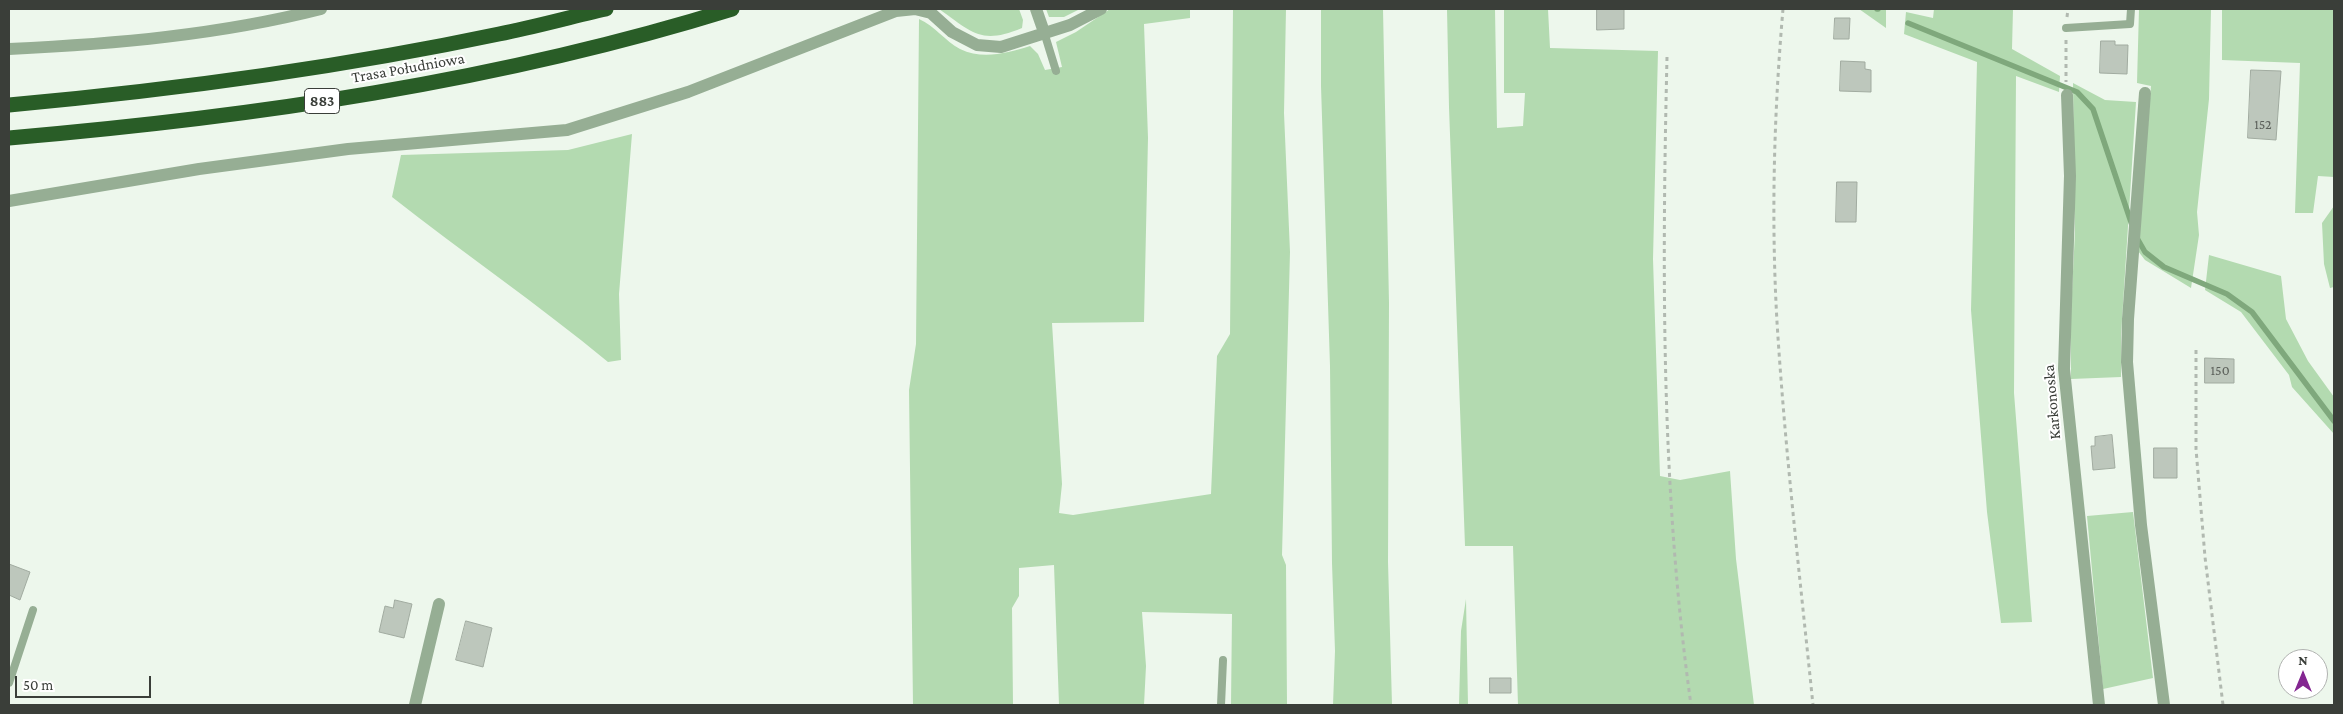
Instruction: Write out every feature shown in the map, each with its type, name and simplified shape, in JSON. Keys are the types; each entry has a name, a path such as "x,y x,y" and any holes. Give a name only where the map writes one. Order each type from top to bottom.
{"highway":[{"name":"Trasa Południowa","path":"9,105 146,91 333,64 500,34 606,9"},
{"name":"Trasa Południowa","path":"9,138 200,120 363,95 510,68 632,39 732,9"}],"street":[{"path":"9,49 107,44 205,32 321,9"},
{"path":"9,201 199,169 348,149 567,130 688,92 896,11 915,9 931,13 952,32 977,45 1001,47 1070,25 1101,9"},
{"path":"1036,9 1044,32"},
{"path":"2144,92 2128,319 2127,362 2141,525 2164,705"},
{"name":"Karkonoska","path":"2067,95 2070,176 2064,369 2099,705"},
{"path":"415,705 439,604"}],"lane":[{"path":"2066,28 2130,24 2131,9"},
{"path":"1044,32 1056,71"},
{"path":"9,682 33,610"},
{"path":"1221,705 1223,660"}],"path":[{"path":"1783,9 1776,89 1774,161 1777,321 1793,510 1813,705"},
{"path":"1667,57 1663,216 1667,399 1674,544 1682,642 1691,705"},
{"path":"2196,350 2196,449 2205,557 2223,705"}],"green space":[{"path":"939,9 1019,9 1023,20 1022,28 997,36 978,34"},
{"path":"1046,9 1080,9 1064,17 1049,17"},
{"path":"1110,9 1190,9 1190,18 1144,24 1148,138 1144,322 1052,323 1062,484 1059,513 1073,515 1211,494 1217,356 1230,334 1233,9 1286,9 1284,113 1290,252 1282,555 1286,565 1287,705 1231,705 1232,614 1142,612 1146,666 1144,705 1059,705 1054,565 1019,568 1019,596 1012,608 1013,705 913,705 909,390 916,344 919,19 955,46 977,54 995,54 1030,46 1038,54 1045,70 1062,67 1056,42 1076,32"},
{"path":"1321,9 1383,9 1389,303 1388,562 1392,705 1333,705 1335,651 1330,366 1321,86"},
{"path":"1447,9 1495,9 1497,128 1523,126 1525,93 1504,93 1504,9 1548,9 1550,48 1658,51 1653,259 1660,476 1680,480 1730,471 1736,559 1754,705 1518,705 1513,546 1465,546"},
{"path":"1859,9 1886,9 1886,28"},
{"path":"1934,9 2013,9 2012,49 2060,76 2059,92 2016,76 2014,393 2032,622 2001,623 1987,512 1971,310 1977,62 1904,34 1906,12 1933,18"},
{"path":"2139,9 2211,9 2209,99 2197,212 2199,235 2191,288 2145,260 2138,251 2151,86 2137,83"},
{"path":"2222,9 2334,9 2334,177 2318,176 2313,213 2295,213 2300,63 2222,60"},
{"path":"2073,83 2105,100 2136,102 2121,335 2121,377 2071,379 2071,312 2075,232"},
{"path":"632,134 619,294 621,360 608,362 392,197 401,155 568,150"},
{"path":"2334,206 2334,287 2330,288 2324,264 2322,223"},
{"path":"2209,255 2281,276 2286,319 2308,361 2334,397 2334,434 2292,387 2289,375 2241,312 2205,290"},
{"path":"2133,512 2153,678 2103,689 2087,516"},
{"path":"1466,599 1468,705 1459,705 1461,631"}],"building":[{"path":"1597,9 1624,9 1624,29 1597,30"},
{"path":"1835,18 1850,18 1849,39 1834,39"},
{"path":"2101,41 2115,41 2115,45 2128,45 2127,74 2100,73"},
{"path":"1841,61 1865,62 1865,69 1871,70 1871,92 1840,91"},
{"path":"2251,70 2281,71 2276,140 2248,138"},
{"path":"1837,182 1857,182 1856,222 1836,222"},
{"path":"2205,358 2234,359 2234,383 2205,383"},
{"path":"2112,435 2115,468 2093,470 2091,446 2095,446 2095,437"},
{"path":"2154,448 2177,448 2177,478 2154,478"},
{"path":"9,564 30,572 20,600 9,595"},
{"path":"395,600 412,604 404,638 379,632 385,606 393,608"},
{"path":"466,621 492,628 483,667 456,660"},
{"path":"1490,678 1511,678 1511,693 1490,693"}],"waterway":[{"path":"1908,23 2077,92 2093,109 2132,225"},
{"path":"2137,238 2145,252 2164,267 2227,294 2252,312 2334,421"}]}
